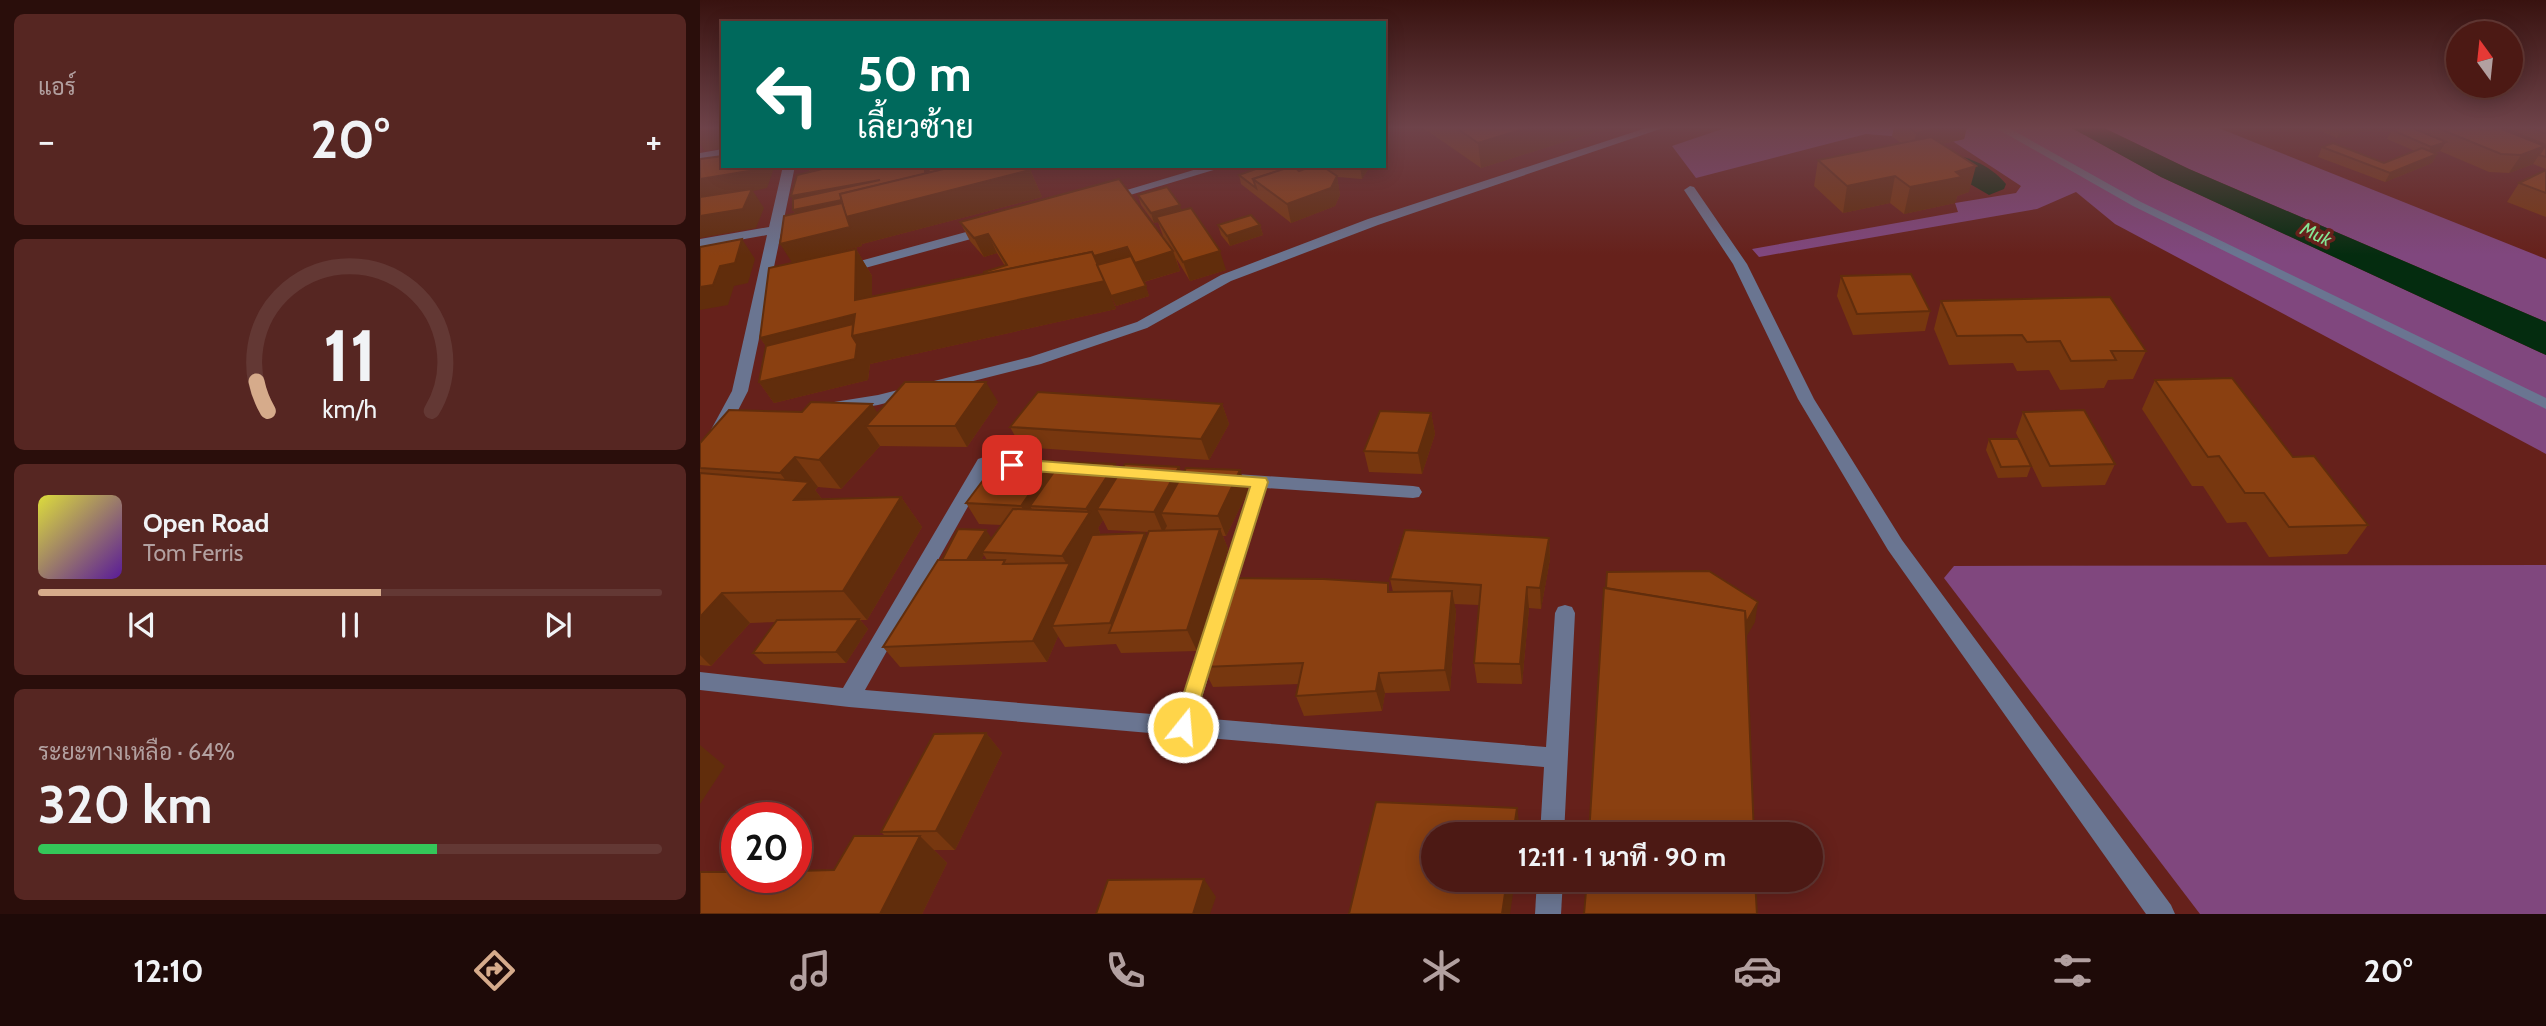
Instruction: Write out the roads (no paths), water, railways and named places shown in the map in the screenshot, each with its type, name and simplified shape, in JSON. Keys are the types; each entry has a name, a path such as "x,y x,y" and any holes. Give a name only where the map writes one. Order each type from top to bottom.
{"street":[{"path":"700,467 730,423 740,391 775,230 789,191 789,170"},
{"path":"1090,202 1208,170"},
{"path":"814,410 878,400 1035,361 1142,325 1226,278 1287,254 1373,222 1531,170"},
{"path":"1690,190 1740,264 1806,399 1895,545 2162,914"},
{"path":"827,275 998,228"},
{"path":"700,243 775,230"},
{"path":"761,293 801,282"},
{"path":"849,698 984,463 1040,467"},
{"path":"1205,478 1413,492"},
{"path":"1553,822 1565,612"},
{"path":"700,681 849,698 1557,758"},
{"path":"1548,914 1549,892"}],"lane":[{"path":"2075,170 2137,204 2546,404"},
{"path":"1183,727 1260,482"}],"water":[{"path":"1945,170 1990,170 2006,184 2004,189 1989,195"},
{"name":"Muk","path":"2148,170 2191,170 2546,322 2546,355"}]}
